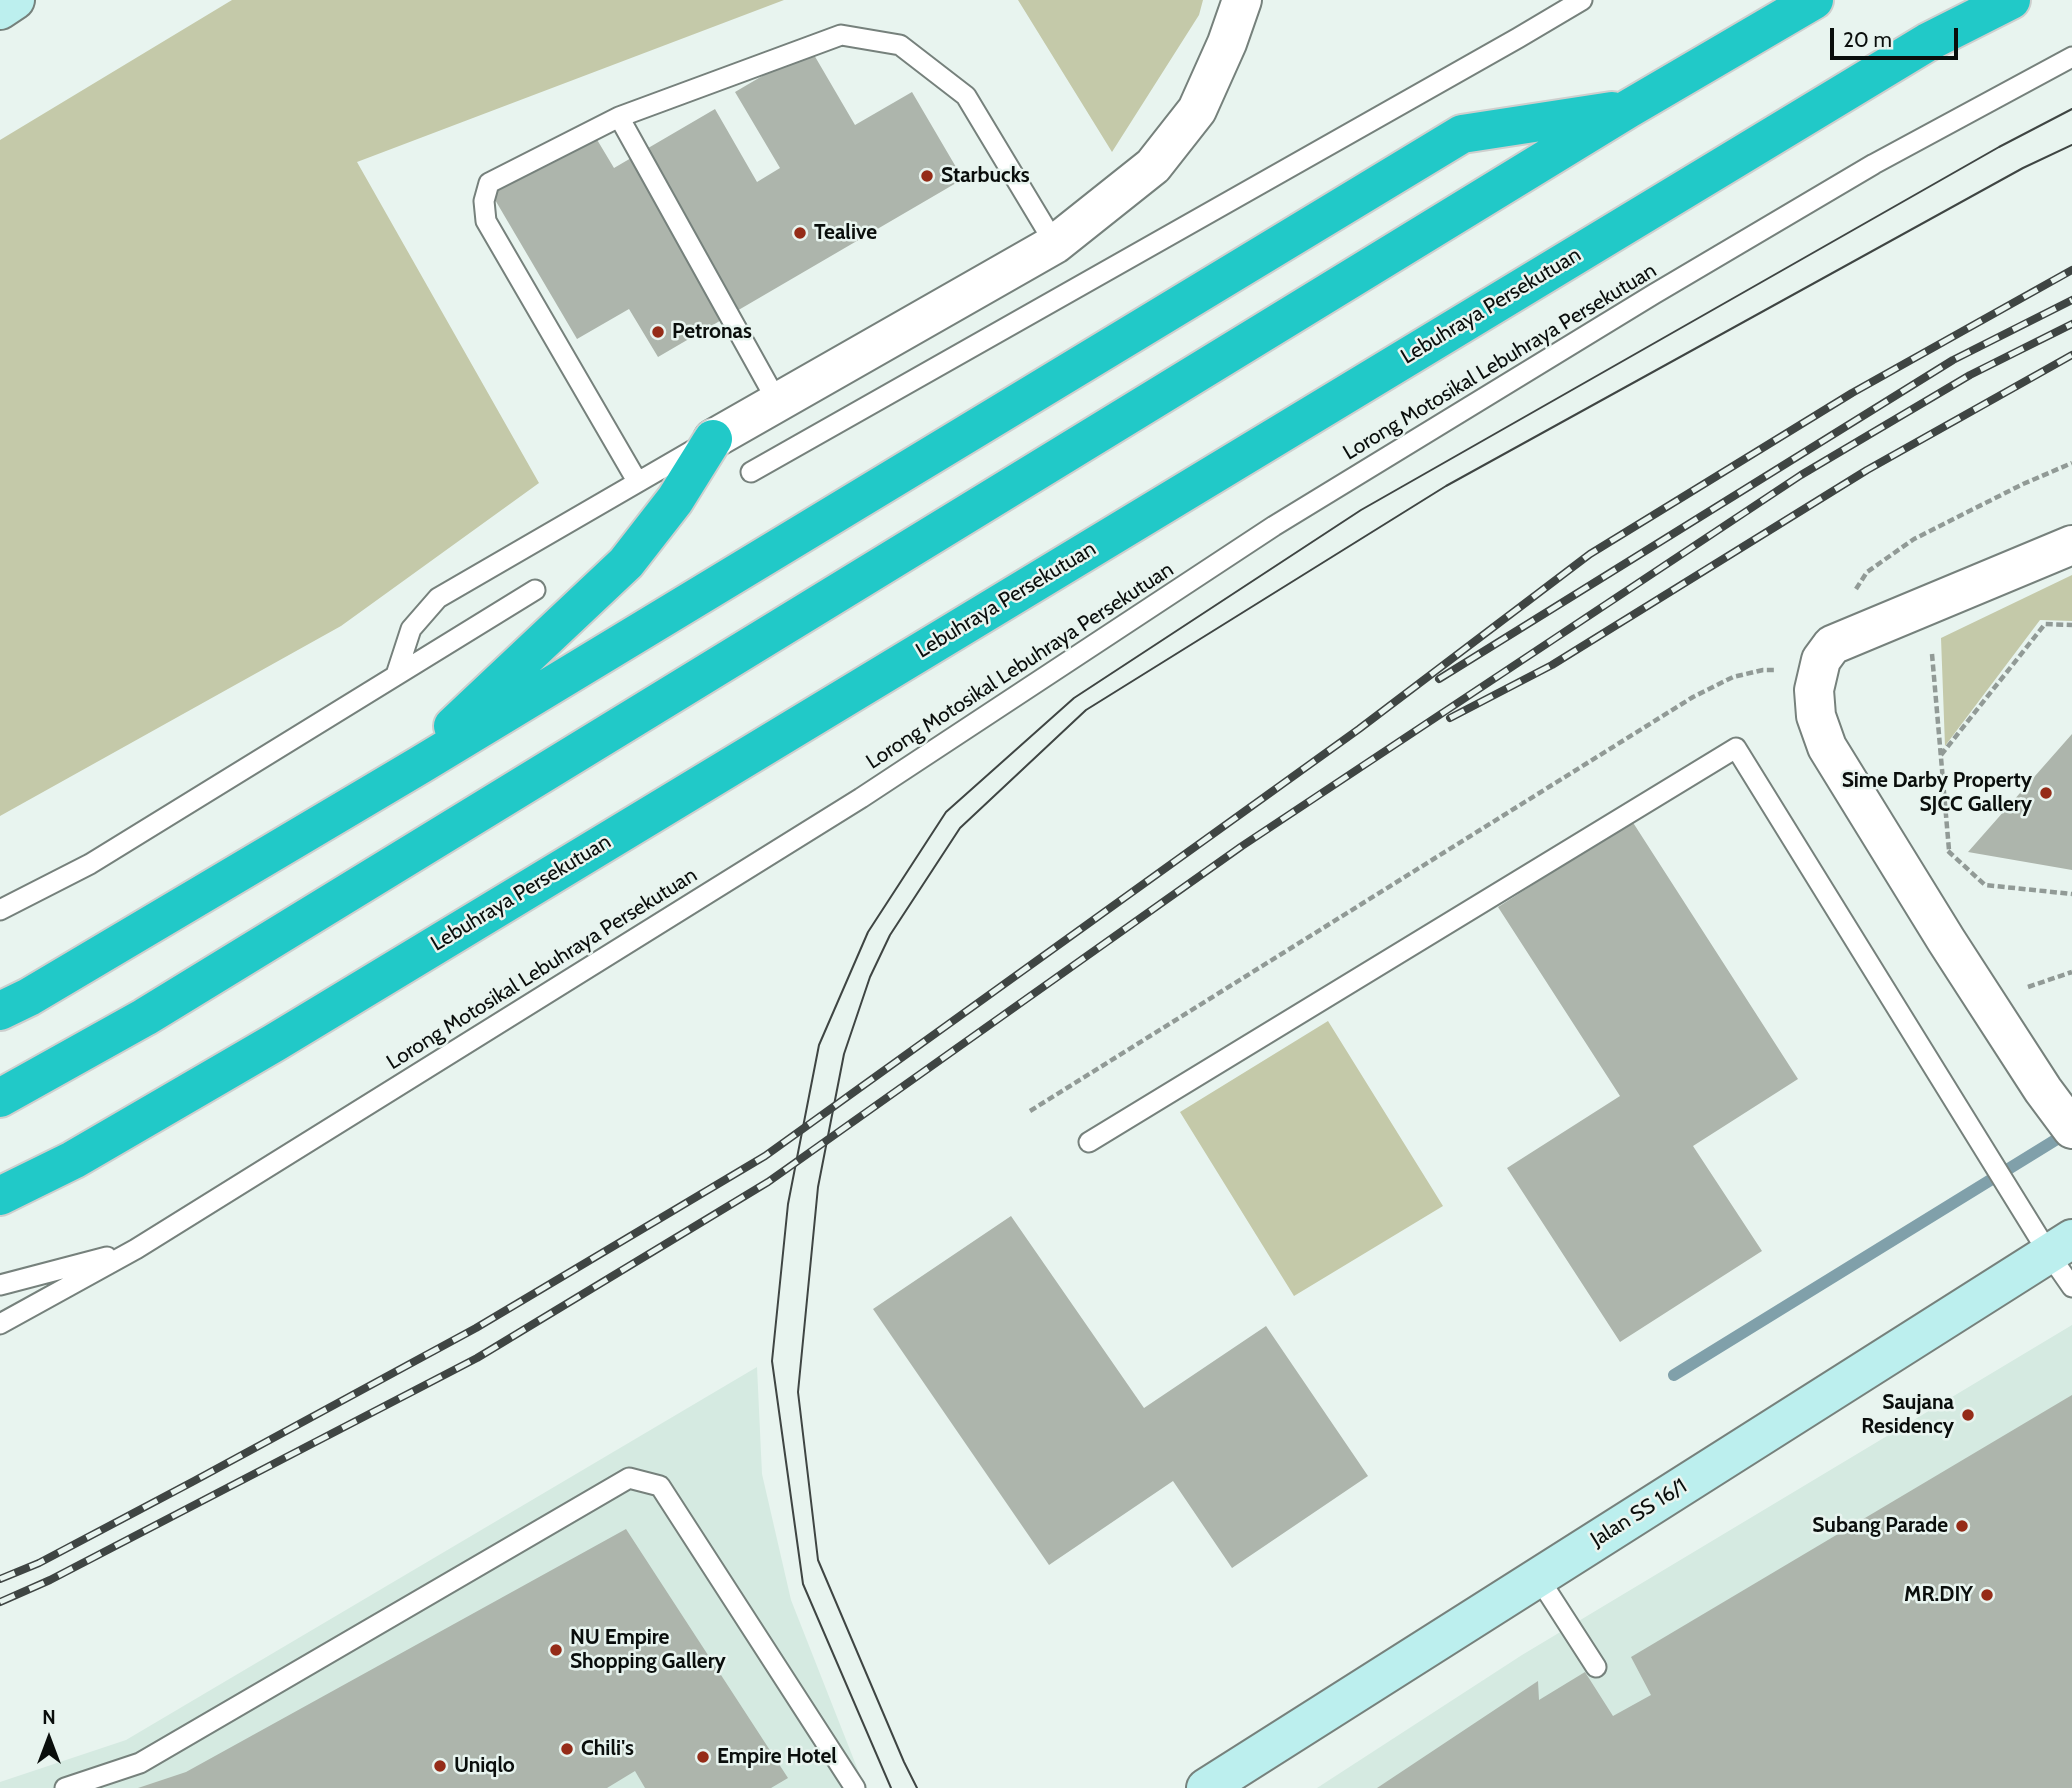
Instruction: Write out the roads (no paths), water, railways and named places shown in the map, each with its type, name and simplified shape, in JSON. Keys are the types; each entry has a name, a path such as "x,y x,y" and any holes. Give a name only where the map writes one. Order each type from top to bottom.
{"highway":[{"path":"0,1098 145,1017 1628,109 1814,0"},
{"name":"Lebuhraya Persekutuan","path":"0,1196 73,1160 274,1043 1928,42 2011,0"},
{"path":"0,1011 29,997 420,765 1462,134 1628,109"},
{"path":"420,765 458,720 626,563 675,500 713,439"}],"street":[{"path":"0,9 15,0"},
{"path":"713,439 1055,244 1153,166 1197,110 1227,43 1242,0"},
{"path":"2072,545 1832,645 1821,660 1814,690 1816,716 1827,747 2043,1090 2072,1129"},
{"name":"Jalan SS 16/1","path":"1206,1788 2060,1246"}],"lane":[{"path":"751,472 1581,0"},
{"path":"637,481 486,220 484,201 489,183 619,117 841,36 900,45 966,96 1055,244"},
{"name":"Lorong Motosikal Lebuhraya Persekutuan","path":"0,1324 136,1249 861,797 1274,526 1654,294 1839,185 2072,57"},
{"path":"619,117 778,403"},
{"path":"396,675 411,629 438,598 713,439"},
{"path":"0,910 90,864 535,590"},
{"path":"1089,1142 1736,748 2013,1193 2060,1246 2072,1287"},
{"path":"0,1285 136,1249"},
{"path":"65,1788 140,1763 629,1478 660,1486 855,1788"},
{"path":"1538,1577 1595,1667"}],"waterway":[{"path":"1674,1375 2070,1131"}],"tram line":[{"path":"891,1788 803,1584 772,1361 788,1204 819,1045 868,932 946,812 1074,698 1361,510 1999,147 2072,109"},
{"path":"917,1788 818,1560 798,1392 818,1187 844,1054 870,977 890,935 960,828 1086,710 1446,486 2023,168 2072,145"}],"railway":[{"path":"0,1579 39,1563 476,1328 765,1156 1359,729 1590,554 1852,393 2072,270"},
{"path":"1439,679 1953,360 2072,300"},
{"path":"0,1602 50,1580 477,1358 768,1182 1242,846 1801,475 1970,375 2072,324"},
{"path":"1450,718 1552,665 1867,470 2072,355"}],"place":[{"name":"Starbucks","path":"927,176"},
{"name":"Tealive","path":"800,233"},
{"name":"Petronas","path":"658,332"},
{"name":"Sime Darby Property SJCC Gallery","path":"2046,793"},
{"name":"Saujana Residency","path":"1968,1415"},
{"name":"Subang Parade","path":"1962,1526"},
{"name":"MR.DIY","path":"1987,1595"},
{"name":"NU Empire Shopping Gallery","path":"556,1650"},
{"name":"Chili's","path":"567,1749"},
{"name":"Empire Hotel","path":"703,1757"},
{"name":"Uniqlo","path":"440,1766"}]}
